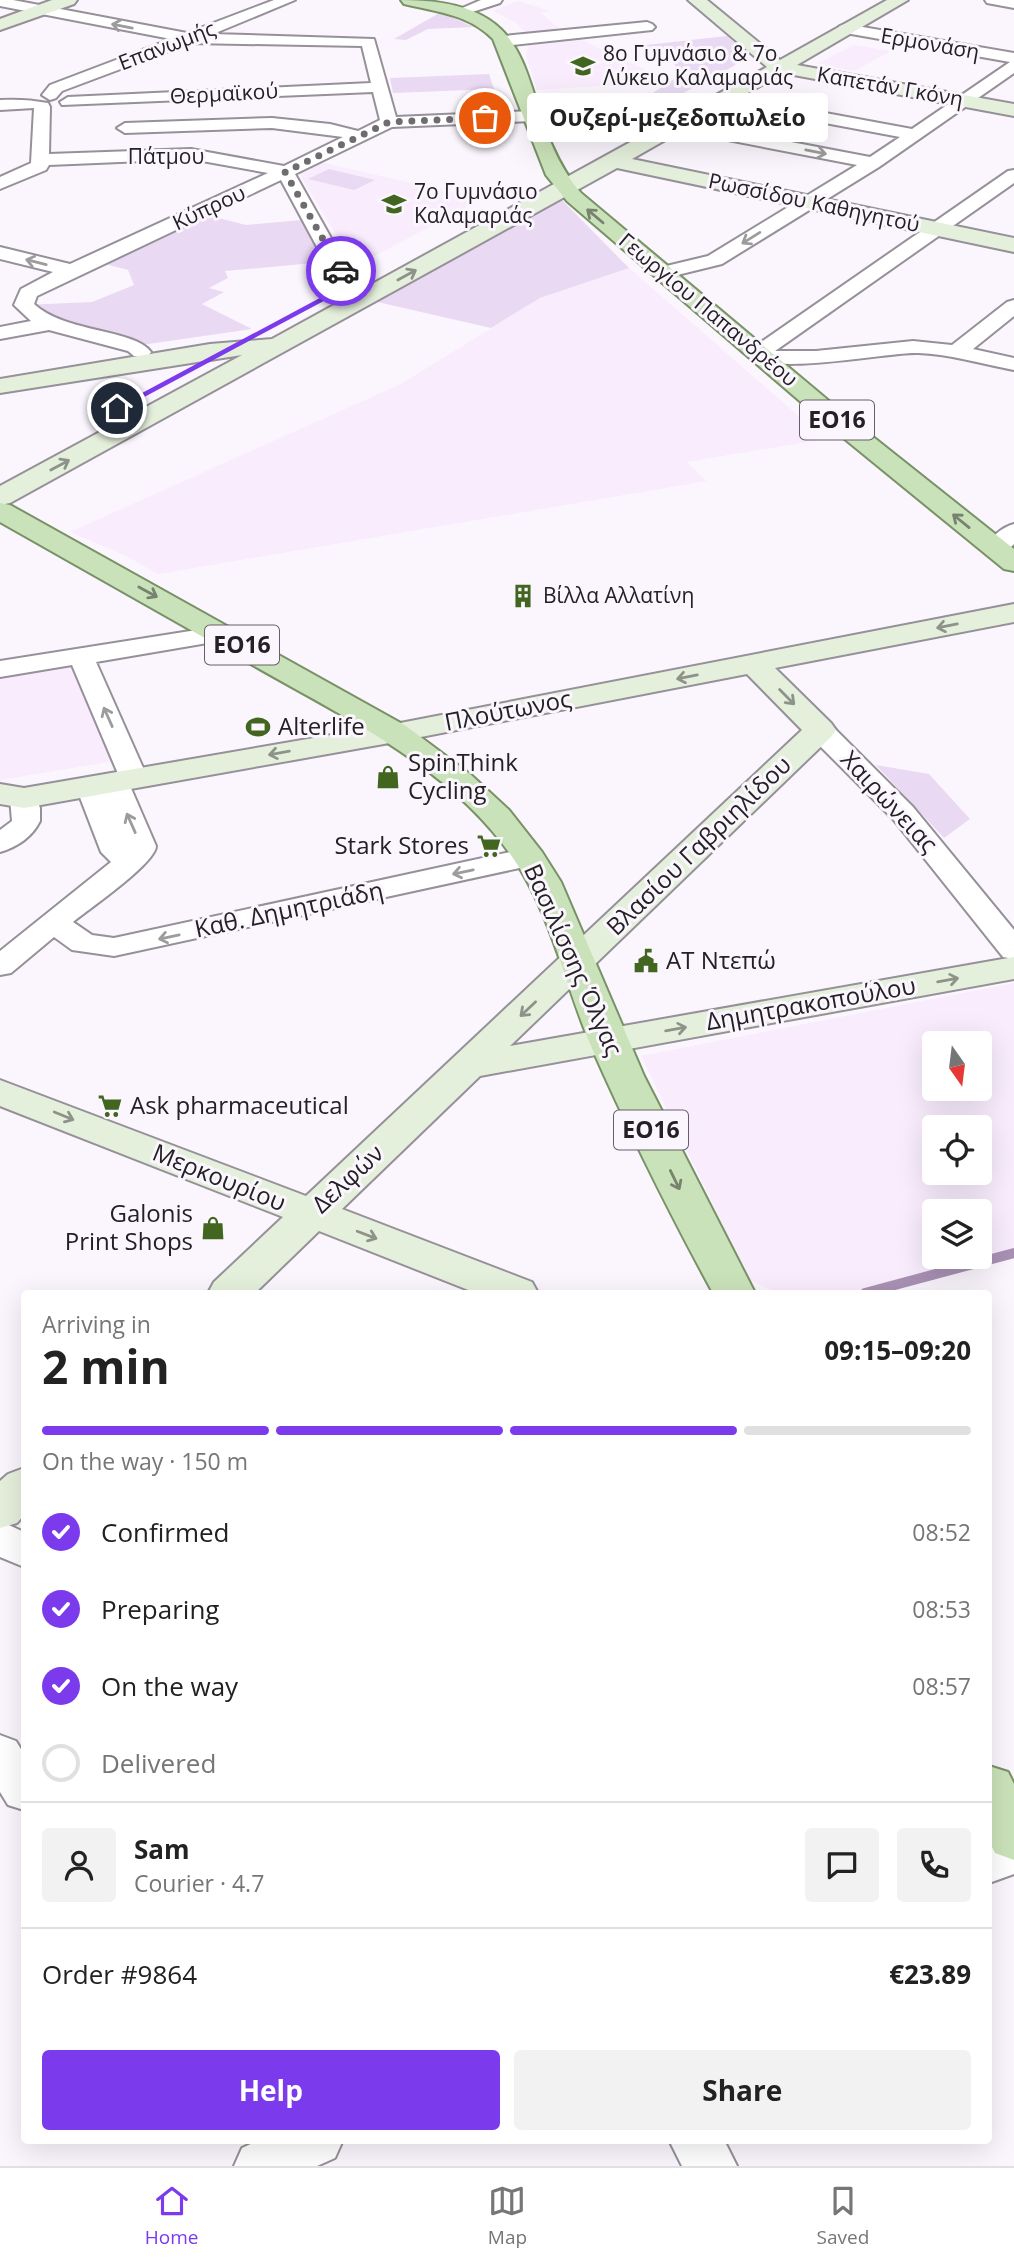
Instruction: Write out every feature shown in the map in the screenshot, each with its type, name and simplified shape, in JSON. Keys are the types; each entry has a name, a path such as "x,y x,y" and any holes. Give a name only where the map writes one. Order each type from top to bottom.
{"main road":[{"path":"0,25 68,0"},
{"name":"ΕΟ16","path":"410,0 460,12 489,26 503,41 561,181"},
{"path":"697,0 779,60"},
{"path":"710,0 759,34 779,60"},
{"path":"611,154 676,125 723,99 813,36 879,0"},
{"path":"0,498 283,344 561,181 779,60 899,0"},
{"path":"791,37 813,36"},
{"name":"Καπετάν Γκόνη","path":"779,60 1014,110"},
{"name":"Καπετάν Γκόνη","path":"966,98 1014,104"},
{"name":"Ρωσσίδου Καθηγητού","path":"611,154 808,202 1014,245"},
{"path":"0,470 348,286 561,181"},
{"name":"Γεωργίου Παπανδρέου","path":"561,181 585,207 1005,556"},
{"path":"0,376 259,333"},
{"path":"0,386 229,349 283,344"},
{"name":"Βασιλίσσης Όλγας","path":"0,511 395,733 461,781 502,823 529,857 550,894 609,1041 677,1183 732,1290"},
{"name":"Πλούτωνος","path":"12,796 113,783 395,733 1014,613"},
{"name":"Χαιρώνειας","path":"754,664 820,730"},
{"name":"Βλασίου Γαβριηλίδου","path":"577,962 820,730"},
{"name":"Δελφών","path":"232,1290 577,962"},
{"name":"Δημητρακοπούλου","path":"609,1041 1014,968"},
{"path":"467,1066 609,1041"},
{"name":"Μερκουρίου","path":"0,1091 509,1290"},
{"path":"0,1510 21,1489"},
{"path":"992,1794 1014,1837"}],"street":[{"name":"Επανωμής","path":"41,102 56,88 288,0"},
{"path":"460,12 495,0"},
{"path":"992,0 1014,4"},
{"path":"0,2 189,38 369,42 389,122"},
{"path":"503,41 647,27"},
{"name":"Ερμονάση","path":"845,29 1014,58"},
{"path":"665,272 715,260 873,163 1014,66"},
{"name":"Θερμαϊκού","path":"41,102 65,97 68,102 380,87"},
{"path":"723,99 914,134"},
{"path":"0,105 41,102 40,160 37,168 0,184"},
{"name":"Κύπρου","path":"141,352 135,346 50,324 33,316 24,306 28,293 37,286 389,122 533,116"},
{"path":"125,128 296,123 327,127 359,136"},
{"path":"676,125 873,163"},
{"name":"Πάτμου","path":"40,160 191,154 285,172"},
{"path":"285,172 348,286"},
{"path":"761,355 1014,175"},
{"path":"0,253 71,270"},
{"path":"956,352 1014,306"},
{"path":"0,333 50,324"},
{"path":"761,355 816,357 912,347 956,352 1014,364"},
{"path":"1005,556 1014,531"},
{"path":"0,669 222,634"},
{"path":"0,966 132,862 119,855 115,849 113,783 81,656"},
{"name":"Χαιρώνειας","path":"820,730 903,813 1014,950"},
{"path":"0,843 27,824 29,816 12,796"},
{"name":"Καθ. Δημητριάδη","path":"54,923 83,943 122,946 529,857"},
{"path":"0,1537 21,1549"},
{"path":"992,1862 1014,1853"},
{"path":"263,2158 305,2144"},
{"path":"697,2144 711,2166"}],"shaded area":[{"path":"518,1 550,11 540,12 564,33 529,36 515,22 493,11"},
{"path":"441,12 473,27 428,29 406,40 394,39"},
{"name":"8ο Γυμνάσιο & 7ο Λύκειο Καλαμαριάς","path":"574,36 658,76 654,81 641,83 537,90 526,55 530,40"},
{"path":"727,36 749,55 732,67 644,114 628,109 679,76 674,63 648,50 646,45"},
{"path":"854,45 891,51 854,71 816,64"},
{"path":"489,74 494,89 393,93 390,78"},
{"name":"7ο Γυμνάσιο Καλαμαριάς","path":"320,162 481,199 371,258 349,256 298,172"},
{"path":"329,169 375,180 354,190 308,179"},
{"path":"560,198 629,268 540,298 491,328 373,301"},
{"path":"199,213 246,225 312,219 336,261 225,271 228,278 209,288 224,292 202,304 252,329 135,346 50,324 24,305 92,302 134,285 128,270 94,261"},
{"path":"629,268 825,439 686,462 707,481 158,574 128,557 70,532 401,384 540,298"},
{"path":"79,664 121,760 0,780 0,676"},
{"path":"876,765 929,774 970,819 944,838"},
{"path":"1014,983 1014,1249 992,1255 992,1199 922,1199 922,1269 940,1269 863,1290 772,1290 742,1277 739,1261 641,1056"}],"waterway":[{"path":"876,1290 1014,1253"}],"way so far":[{"path":"341,271 285,172 389,122 485,118"}],"place":[{"name":"8ο Γυμνάσιο & 7ο Λύκειο Καλαμαριάς","path":"583,66"},
{"name":"Ουζερί-μεζεδοπωλείο","path":"485,118"},
{"name":"7ο Γυμνάσιο Καλαμαριάς","path":"394,204"},
{"name":"Βίλλα Αλλατίνη","path":"523,596"},
{"name":"Alterlife","path":"258,727"},
{"name":"SpinThink Cycling","path":"388,777"},
{"name":"Stark Stores","path":"489,846"},
{"name":"ΑΤ Ντεπώ","path":"646,961"},
{"name":"Ask pharmaceutical","path":"110,1106"},
{"name":"Galonis Print Shops","path":"213,1228"}],"route":[{"path":"117,408 348,286 341,271"}]}
